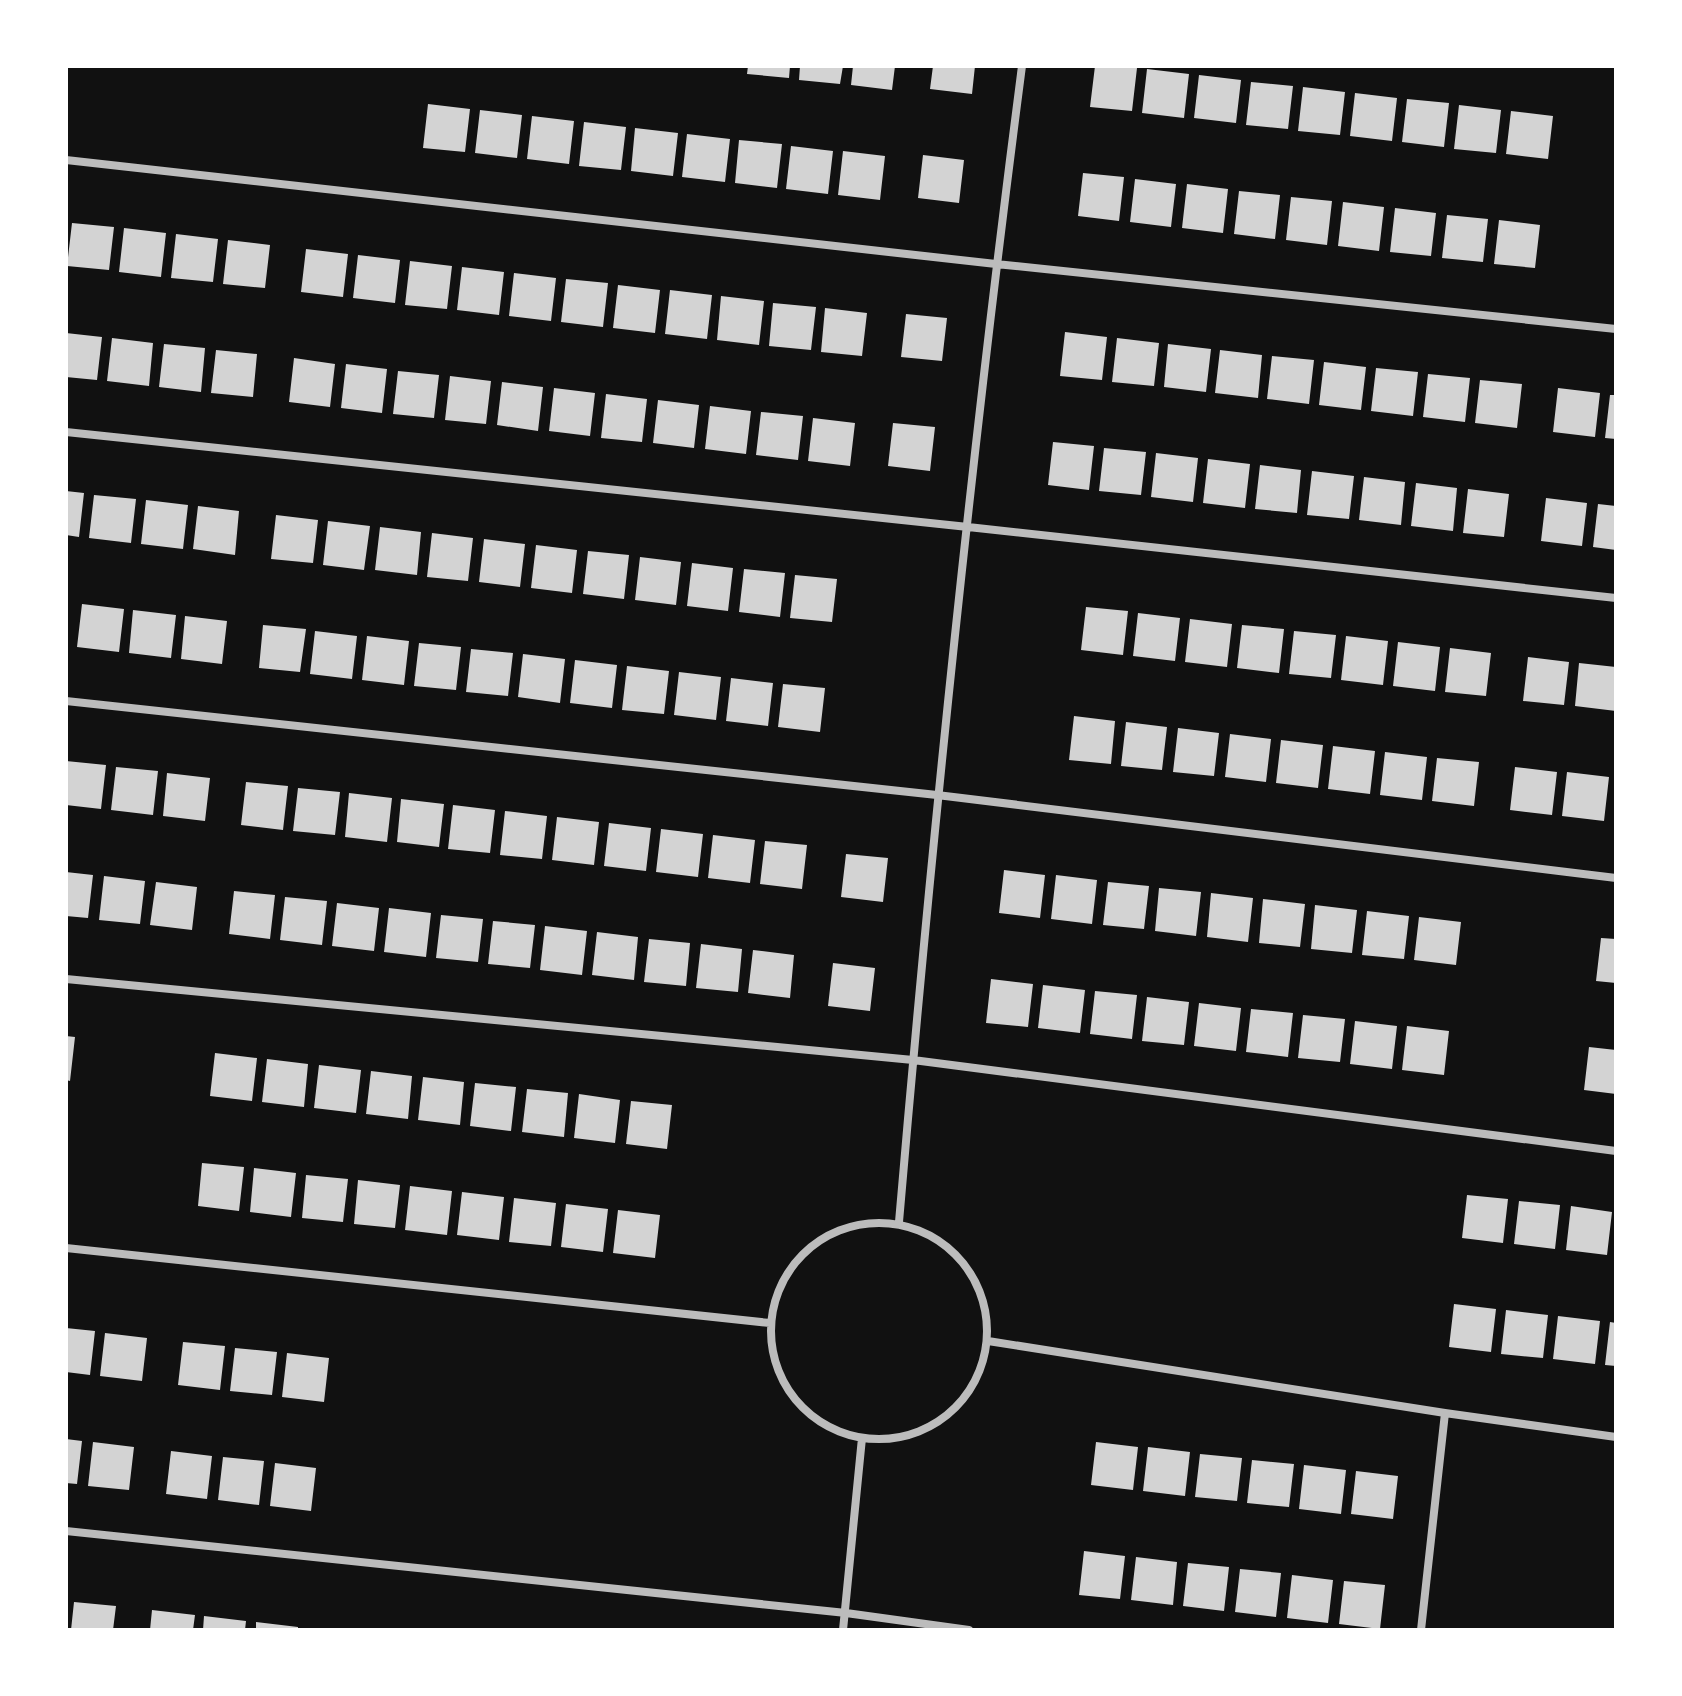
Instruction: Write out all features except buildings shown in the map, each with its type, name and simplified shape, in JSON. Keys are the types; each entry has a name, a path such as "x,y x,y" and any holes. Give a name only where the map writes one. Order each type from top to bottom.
{"street":[{"path":"899,1222 937,795 996,264 1022,66"},
{"path":"66,160 996,264 1616,329"},
{"path":"66,432 1616,598"},
{"path":"66,701 937,795 1616,878"},
{"path":"66,979 913,1060 1616,1151"},
{"path":"899,1222 950,1248 972,1275 986,1307 988,1341 979,1376 959,1405 931,1427 897,1438 862,1438 831,1429 805,1410 795,1398 785,1385 773,1355 770,1323 781,1283 807,1250 843,1228 899,1222"},
{"path":"66,1248 770,1323"},
{"path":"988,1341 1616,1437"},
{"path":"1421,1630 1445,1413"},
{"path":"843,1630 862,1438"},
{"path":"66,1531 846,1613 969,1630"}]}
